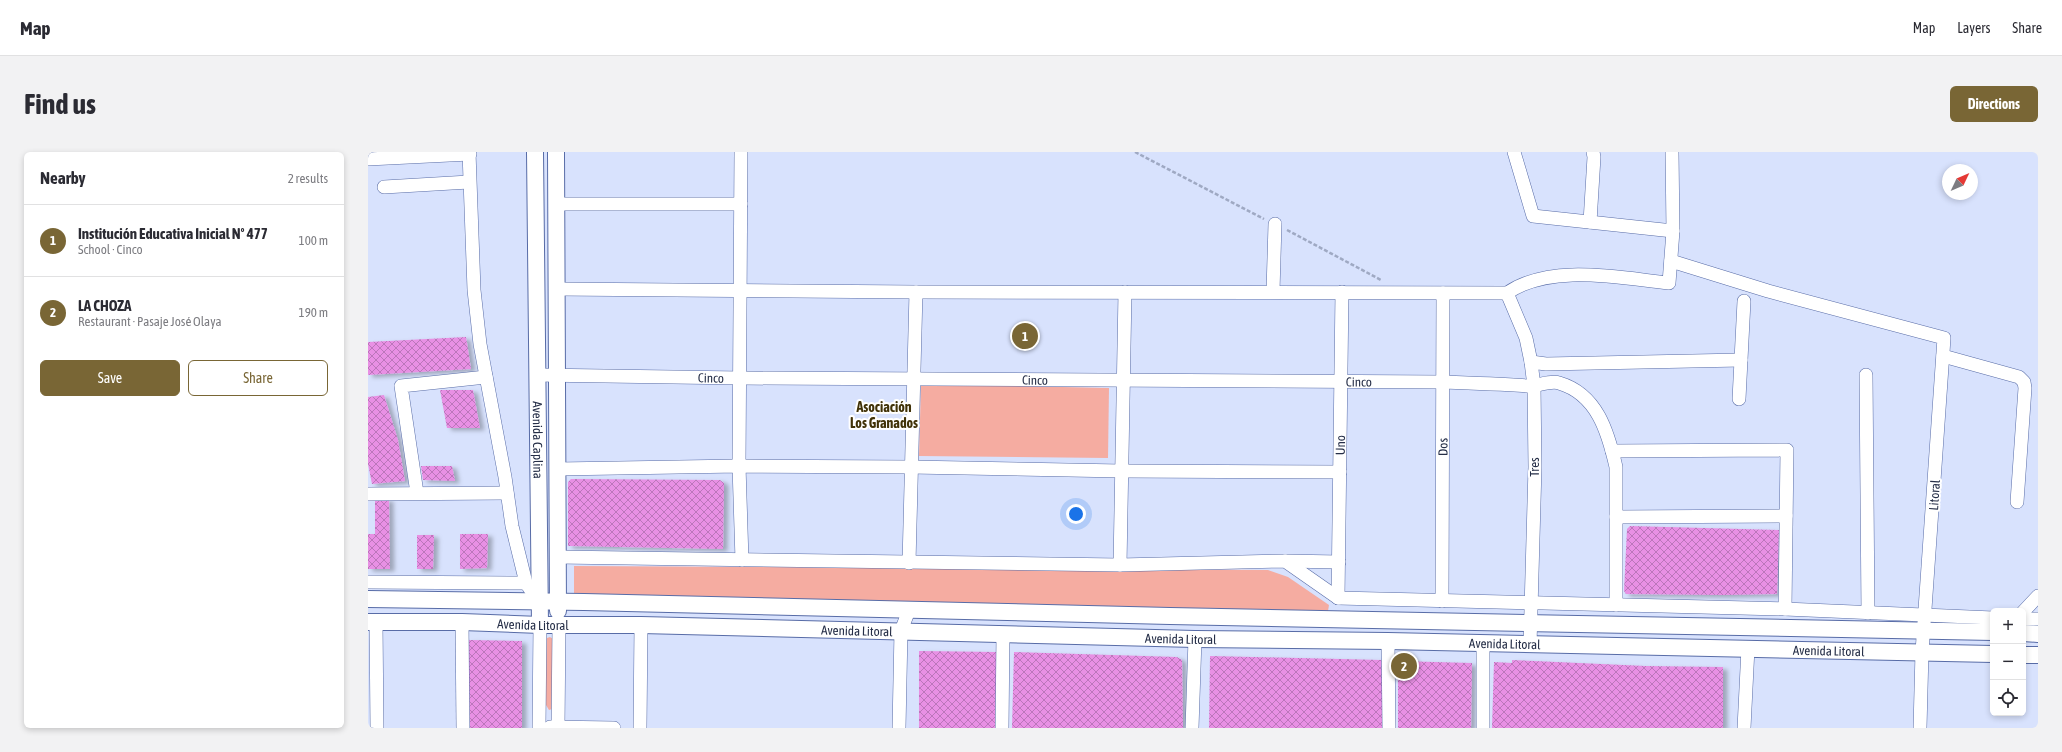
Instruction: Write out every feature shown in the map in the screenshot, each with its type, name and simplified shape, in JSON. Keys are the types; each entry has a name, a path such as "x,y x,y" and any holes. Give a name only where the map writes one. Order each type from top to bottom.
{"main road":[{"name":"Avenida Caplina","path":"535,152 540,625"},
{"name":"Avenida Caplina","path":"556,152 559,625"},
{"name":"Avenida Litoral","path":"368,599 1530,623 1924,623 1990,632"},
{"name":"Avenida Litoral","path":"372,622 641,625 1195,639 1388,641 1990,654"},
{"path":"2026,633 2038,634"},
{"path":"2026,654 2038,655"}],"street":[{"path":"741,152 739,466 742,560"},
{"path":"1514,152 1533,216 1673,231"},
{"path":"557,289 916,292 1507,293 1518,286 1529,282 1582,274 1668,283 1673,231 1672,152"},
{"path":"368,159 470,153 469,182 474,290 486,377 512,526 526,583 540,602"},
{"path":"1590,222 1594,154"},
{"path":"384,187 469,182"},
{"path":"556,204 741,204"},
{"path":"1273,292 1275,224"},
{"name":"Litoral","path":"1671,261 1768,291 1944,338 1922,652 1920,728"},
{"path":"909,563 916,292"},
{"path":"1120,565 1125,292"},
{"name":"Uno","path":"1338,598 1342,292"},
{"name":"Dos","path":"1442,601 1443,293"},
{"name":"Tres","path":"1507,293 1526,338 1534,386 1535,467 1530,645"},
{"path":"1739,399 1744,301"},
{"path":"1943,356 2019,377 2024,382 2025,388 2017,502"},
{"path":"1531,362 1546,364 1740,360"},
{"name":"Cinco","path":"537,375 1124,381 1443,382 1534,386 1558,382 1584,394 1604,424 1612,451 1616,467 1616,605"},
{"path":"1866,375 1868,613"},
{"path":"417,493 401,386 486,377"},
{"path":"1612,451 1787,450 1785,609"},
{"path":"558,469 739,466 1340,472"},
{"path":"368,494 507,493"},
{"path":"1616,517 1786,516"},
{"path":"558,557 1120,565 1285,561 1339,562"},
{"path":"1285,561 1338,598"},
{"path":"368,582 526,583"},
{"path":"2026,609 2038,596"},
{"name":"Avenida Litoral","path":"1338,598 1785,609 1868,613 1924,623 1990,618"},
{"path":"899,728 901,631 909,610"},
{"path":"2026,619 2038,619"},
{"path":"372,622 377,728"},
{"path":"462,622 463,728"},
{"name":"Avenida Caplina","path":"539,727 540,625"},
{"name":"Avenida Caplina","path":"558,727 559,625"},
{"path":"640,728 641,625"},
{"path":"1002,728 1003,634"},
{"path":"1192,728 1195,639"},
{"path":"1388,641 1389,728"},
{"path":"1483,644 1483,728"},
{"path":"1744,728 1748,648"},
{"path":"539,727 614,728"}],"shaded area":[{"path":"921,384 1109,388 1108,458 919,456"},
{"path":"574,566 1268,570 1288,577 1329,605 1328,611 574,596"},
{"path":"550,637 553,639 552,709 549,710 546,705 545,641"}],"building":[{"path":"466,337 471,369 368,375 368,342"},
{"path":"440,390 473,390 480,428 447,428"},
{"path":"384,395 398,440 405,481 372,484 368,464 368,397"},
{"path":"421,466 452,466 455,481 423,480"},
{"path":"571,479 720,480 724,483 723,549 568,546 568,482"},
{"path":"375,499 389,499 390,569 368,569 368,534 375,534"},
{"path":"1630,526 1779,530 1777,594 1626,594 1624,591 1627,529"},
{"path":"460,534 488,534 487,568 460,569"},
{"path":"417,535 434,535 433,569 417,569"},
{"path":"469,640 522,641 522,728 465,728 465,645"},
{"path":"919,651 997,652 995,728 919,728"},
{"path":"1014,652 1177,657 1182,660 1183,728 1012,728"},
{"path":"1210,656 1382,660 1382,728 1209,728"},
{"path":"1512,660 1646,666 1723,667 1723,728 1492,728 1494,662 1512,663"},
{"path":"1398,661 1472,663 1471,728 1398,728"}],"place":[{"name":"Institución Educativa Inicial Nº 477","path":"1025,336"},
{"name":"LA CHOZA","path":"1404,666"}],"district":[{"name":"Asociación Los Granados","path":"884,416"}]}
